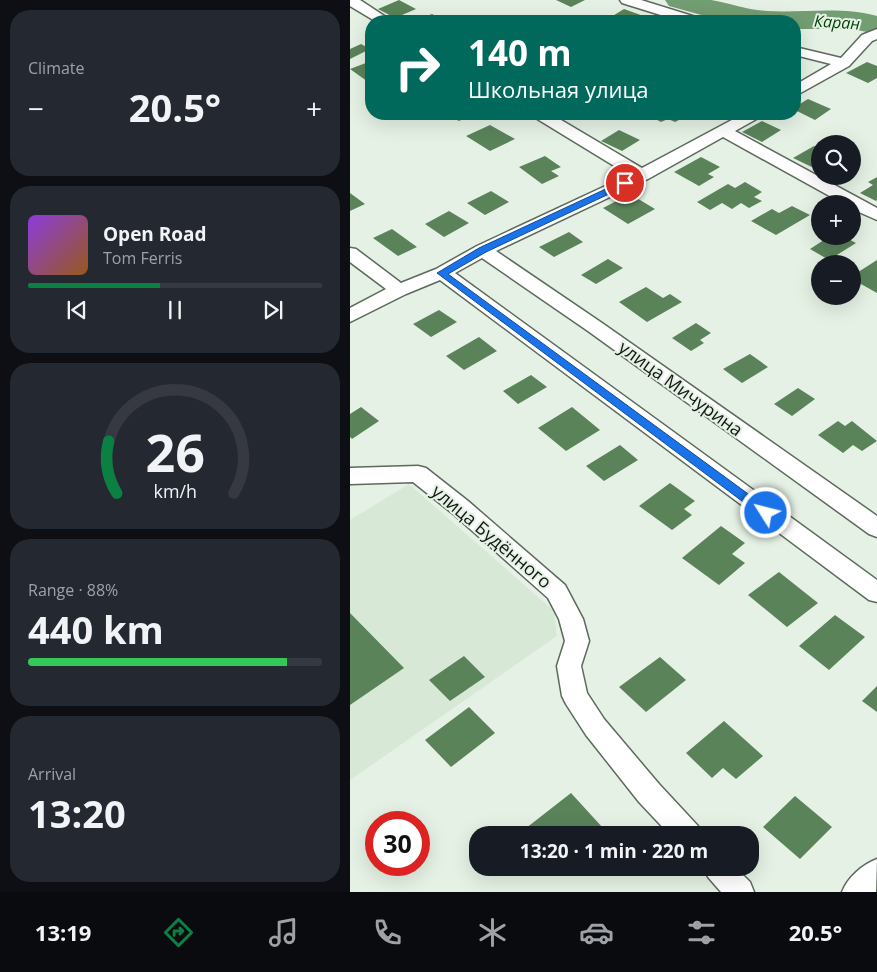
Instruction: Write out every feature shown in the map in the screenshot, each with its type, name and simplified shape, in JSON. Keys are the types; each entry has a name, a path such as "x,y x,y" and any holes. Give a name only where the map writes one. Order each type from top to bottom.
{"street":[{"path":"350,0 375,15"},
{"path":"627,0 675,15"},
{"path":"801,88 844,63 872,35"},
{"path":"857,50 877,54"},
{"path":"801,52 844,63"},
{"path":"550,120 642,174"},
{"path":"350,316 399,290 442,273 483,250 642,174 743,120"},
{"path":"723,131 877,215"},
{"name":"улица Мичурина","path":"483,250 595,327 877,528"},
{"path":"350,253 399,290"},
{"path":"442,273 877,593"},
{"name":"улица Будённого","path":"350,476 418,474 460,507 557,592 571,619 577,641 569,666 575,696 595,727 649,793 680,826"},
{"path":"856,892 877,872"},
{"path":"725,876 740,892"}],"shaded area":[{"path":"409,484 554,611 557,636 350,780 350,520"}],"building":[{"path":"399,0 416,9 402,15 389,15 378,9"},
{"path":"556,0 585,0 571,7"},
{"path":"624,9 641,15 614,15"},
{"path":"361,44 365,46 365,52 350,59 350,49"},
{"path":"867,62 877,66 877,78 868,83 846,73"},
{"path":"365,63 365,80 350,69"},
{"path":"808,99 831,109 815,120 801,113 801,103"},
{"path":"762,121 781,130 762,142 742,132"},
{"path":"490,125 515,139 490,151 466,136"},
{"path":"619,130 640,140 622,151 601,141"},
{"path":"811,148 811,167 793,158"},
{"path":"545,156 561,167 551,171 559,176 542,184 519,167"},
{"path":"701,157 720,167 708,174 714,177 699,186 674,172"},
{"path":"877,177 876,201 860,193 873,185 868,182"},
{"path":"745,182 762,192 754,197 762,201 749,208 741,203 732,209 722,203 710,210 697,202 728,184 735,188"},
{"path":"491,191 509,202 485,215 467,203"},
{"path":"350,193 365,204 350,211"},
{"path":"630,194 655,209 628,224 603,208"},
{"path":"792,206 810,215 776,235 751,221 772,209 779,213"},
{"path":"449,211 469,223 444,237 425,224"},
{"path":"392,229 417,247 398,256 373,238"},
{"path":"569,232 583,242 554,257 539,247"},
{"path":"816,245 853,245 837,255 820,255 810,249"},
{"path":"608,259 623,268 596,284 581,275"},
{"path":"877,260 877,293 861,284 861,270"},
{"path":"646,287 663,298 670,294 682,302 647,322 619,302"},
{"path":"439,310 457,322 431,337 413,324"},
{"path":"696,323 711,333 700,340 704,343 691,351 672,338"},
{"path":"479,337 497,351 464,370 446,356"},
{"path":"750,354 768,367 742,383 723,369"},
{"path":"531,375 547,387 518,404 503,391"},
{"path":"798,388 815,399 792,416 774,404"},
{"path":"361,407 379,421 352,439 350,437 350,414"},
{"path":"572,407 600,430 566,451 538,428"},
{"path":"838,421 845,426 852,421 877,441 862,451 853,445 843,453 818,435"},
{"path":"620,445 638,460 604,481 586,466"},
{"path":"670,483 695,501 684,509 692,515 672,530 639,506"},
{"path":"721,526 745,543 732,554 745,563 719,585 682,558"},
{"path":"779,572 818,603 787,627 748,595"},
{"path":"350,613 404,668 350,705"},
{"path":"835,615 865,637 829,670 799,646"},
{"path":"464,656 485,677 450,701 429,680"},
{"path":"660,657 686,680 646,712 619,687"},
{"path":"877,686 877,712 862,701"},
{"path":"469,707 495,733 451,767 425,740"},
{"path":"724,721 763,756 736,779 723,768 712,778 686,753"},
{"path":"571,793 601,826 529,826"},
{"path":"795,796 832,827 800,859 763,827"}],"waterway":[{"name":"Каран","path":"679,0 735,15"},
{"name":"Каран","path":"801,20 838,19 877,25"}],"route":[{"path":"625,183 483,250 442,273 766,513"}]}
